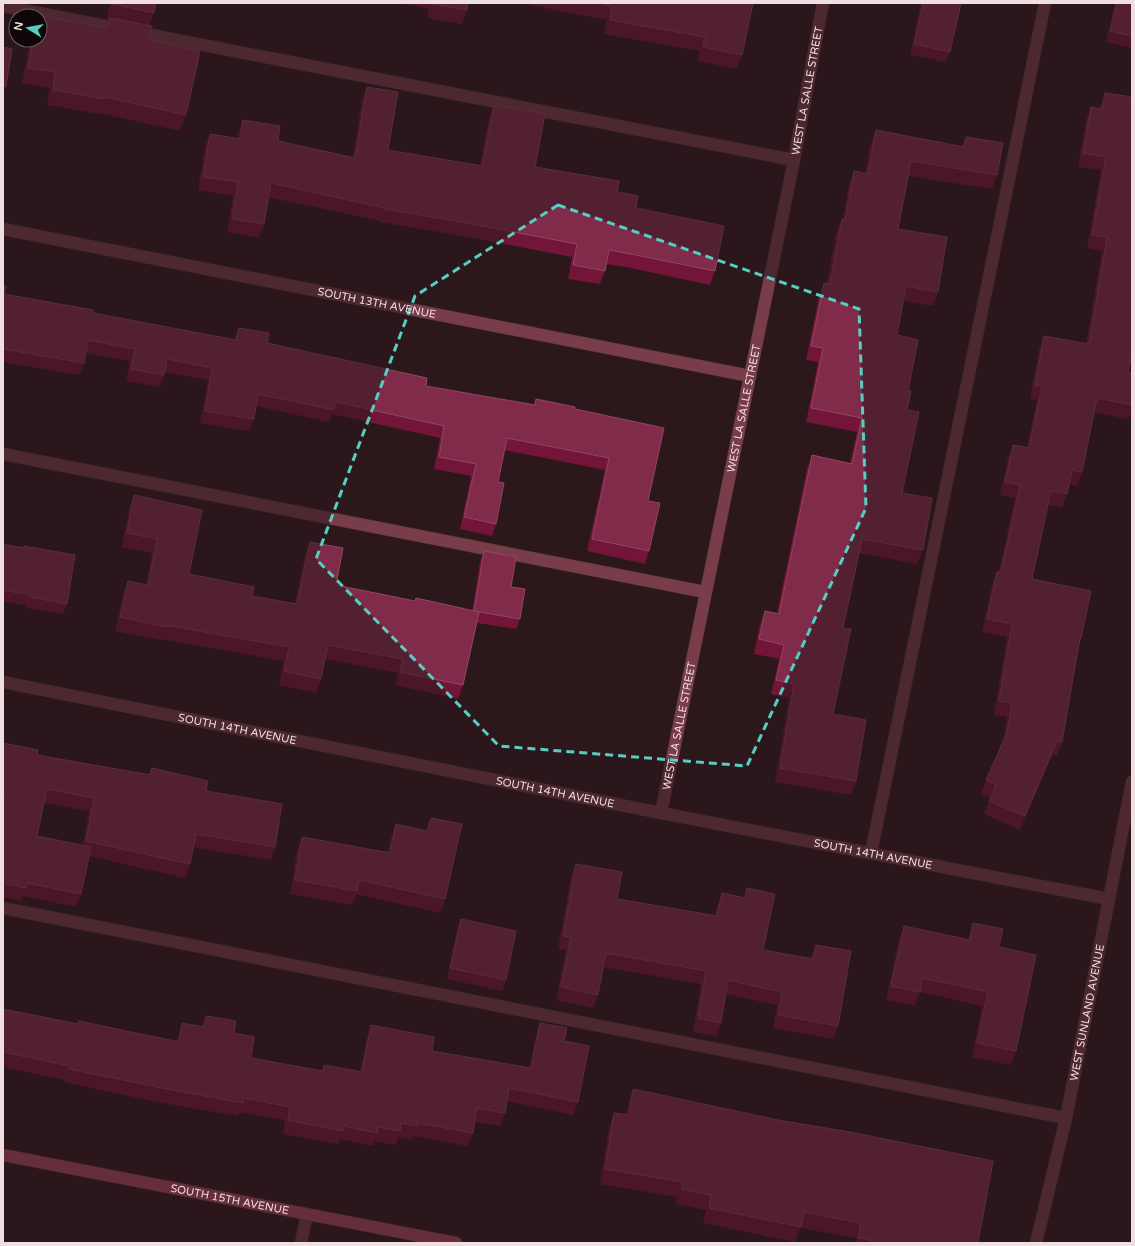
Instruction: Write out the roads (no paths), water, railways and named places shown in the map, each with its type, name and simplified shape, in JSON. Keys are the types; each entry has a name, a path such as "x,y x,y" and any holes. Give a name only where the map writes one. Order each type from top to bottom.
{"street":[{"name":"WEST LA SALLE STREET","path":"661,813 794,160 823,3"},
{"path":"871,852 1045,3"},
{"path":"3,6 794,160"},
{"name":"SOUTH 13TH AVENUE","path":"3,229 750,376"},
{"path":"3,454 705,592"},
{"name":"SOUTH 14TH AVENUE","path":"3,682 661,813 871,852 1108,899"},
{"name":"WEST SUNLAND AVENUE","path":"1036,1243 1066,1118 1132,782"},
{"path":"3,908 1066,1118"},
{"name":"SOUTH 15TH AVENUE","path":"3,1155 456,1243"},
{"path":"301,1243 307,1214"}]}
